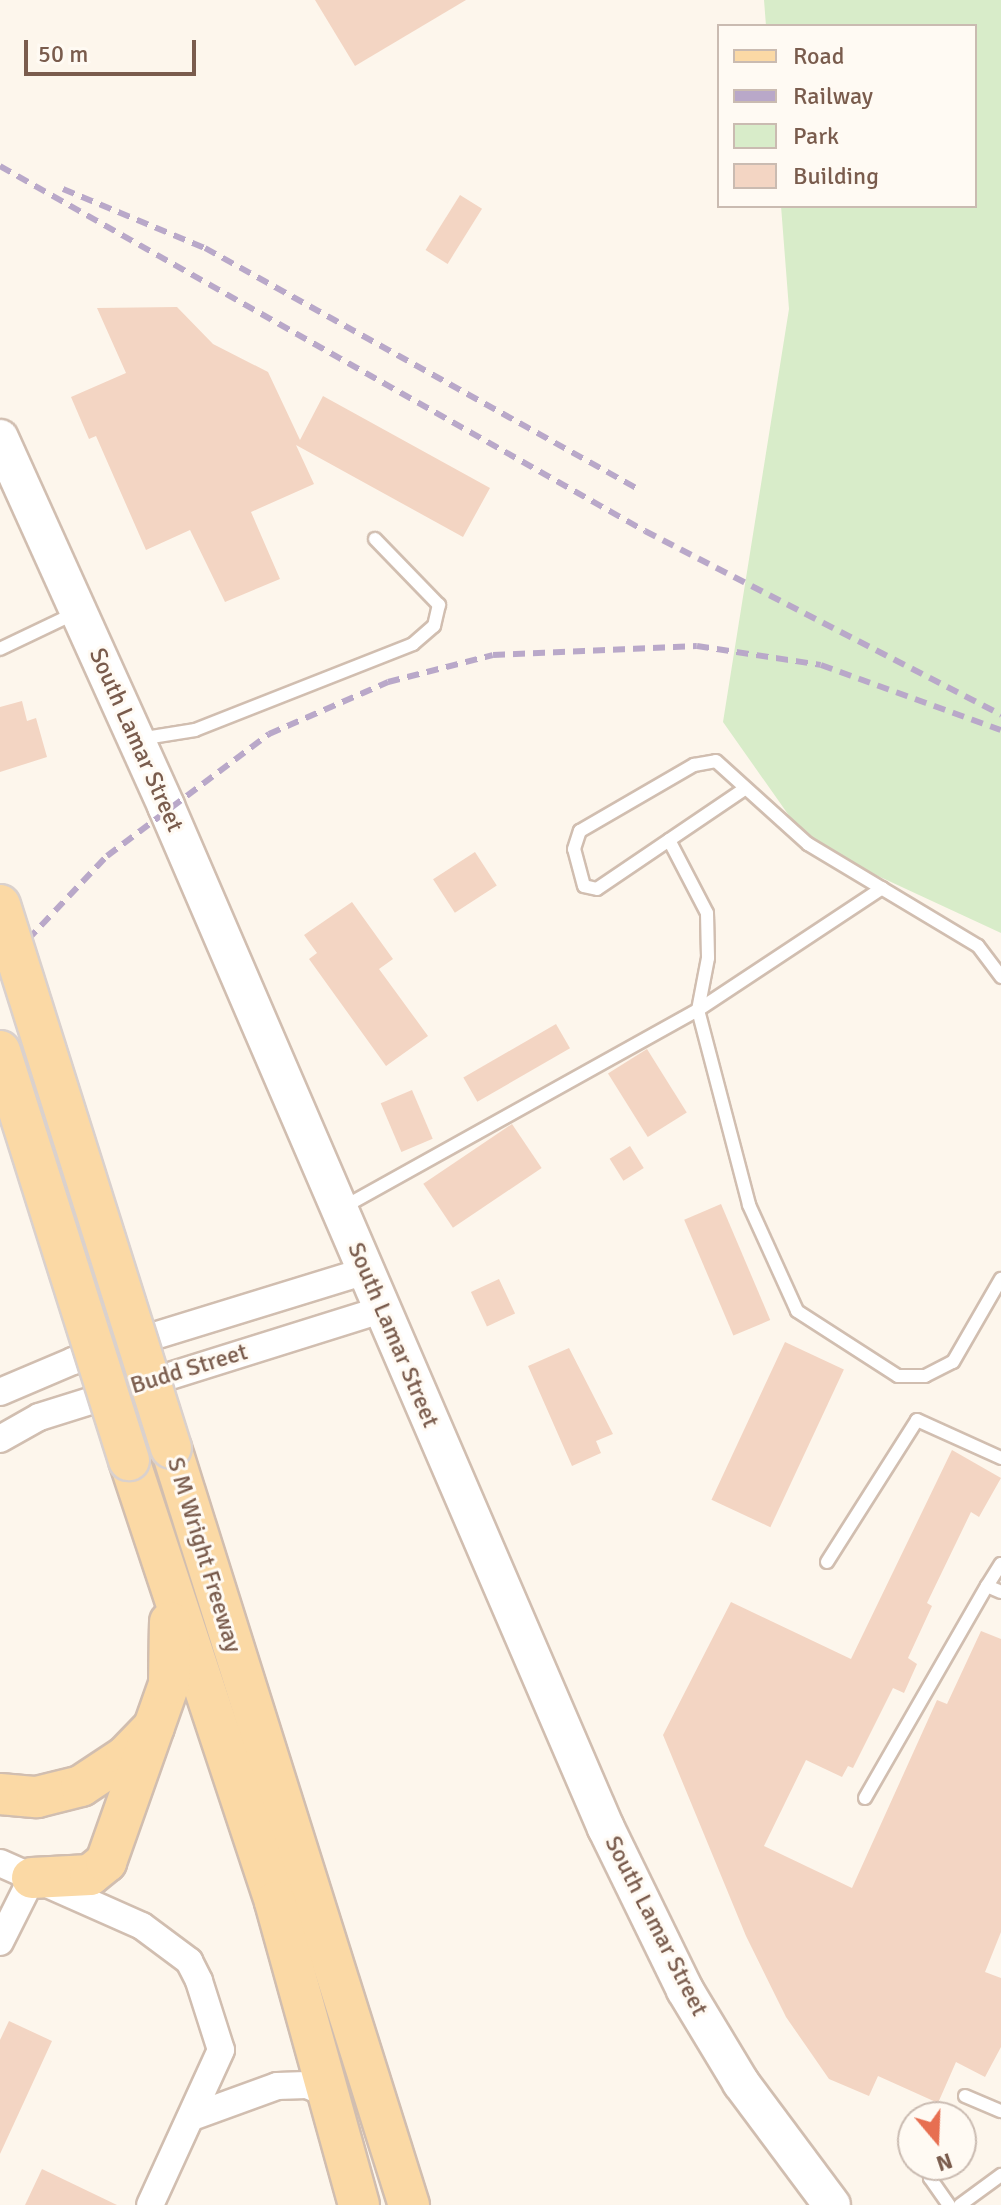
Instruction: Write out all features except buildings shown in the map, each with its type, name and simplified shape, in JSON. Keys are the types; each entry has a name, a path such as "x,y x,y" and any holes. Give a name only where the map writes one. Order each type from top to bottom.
{"main road":[{"name":"South Lamar Street","path":"0,438 136,740 606,1828 685,1990 741,2083 832,2205"},
{"name":"S M Wright Freeway","path":"0,905 409,2205"},
{"name":"S M Wright Freeway","path":"0,1051 129,1460 275,1902 359,2205"},
{"path":"16,1871 90,1875 106,1862 159,1721 174,1650 129,1460"},
{"path":"0,1794 37,1797 81,1786 126,1756 159,1721"}],"street":[{"name":"Budd Street","path":"0,1392 73,1361 365,1271"},
{"name":"Budd Street","path":"0,1439 39,1417 383,1309"},
{"path":"0,1942 16,1871 142,1926 189,1961 221,2040 192,2117 150,2205"},
{"path":"192,2117 277,2086 307,2085 330,2095"}],"lane":[{"path":"136,740 195,730 413,644 434,626 439,605 375,539"},
{"path":"0,649 78,611"},
{"path":"743,790 597,889 584,886 574,849 580,831 694,765 716,761 743,790 808,844 978,946 1001,977"},
{"path":"669,840 707,913 708,958 698,1010 749,1205 797,1311 898,1376 925,1376 953,1362 1001,1279"},
{"path":"340,1210 698,1010 882,888"},
{"path":"827,1562 917,1420 1001,1458"},
{"path":"865,1798 1001,1564"},
{"path":"987,1586 1001,1592"},
{"path":"965,2096 1001,2111"},
{"path":"960,2205 1001,2175"},
{"path":"932,2181 949,2205"}],"green space":[{"path":"764,0 1001,0 1001,933 809,844 723,722 789,309 781,208 977,208 977,24 766,24"}],"railway":[{"path":"0,166 645,531 1001,715"},
{"path":"63,189 205,248 637,488"},
{"path":"0,969 107,856 269,734 388,682 493,655 697,646 821,665 1001,730"}]}
